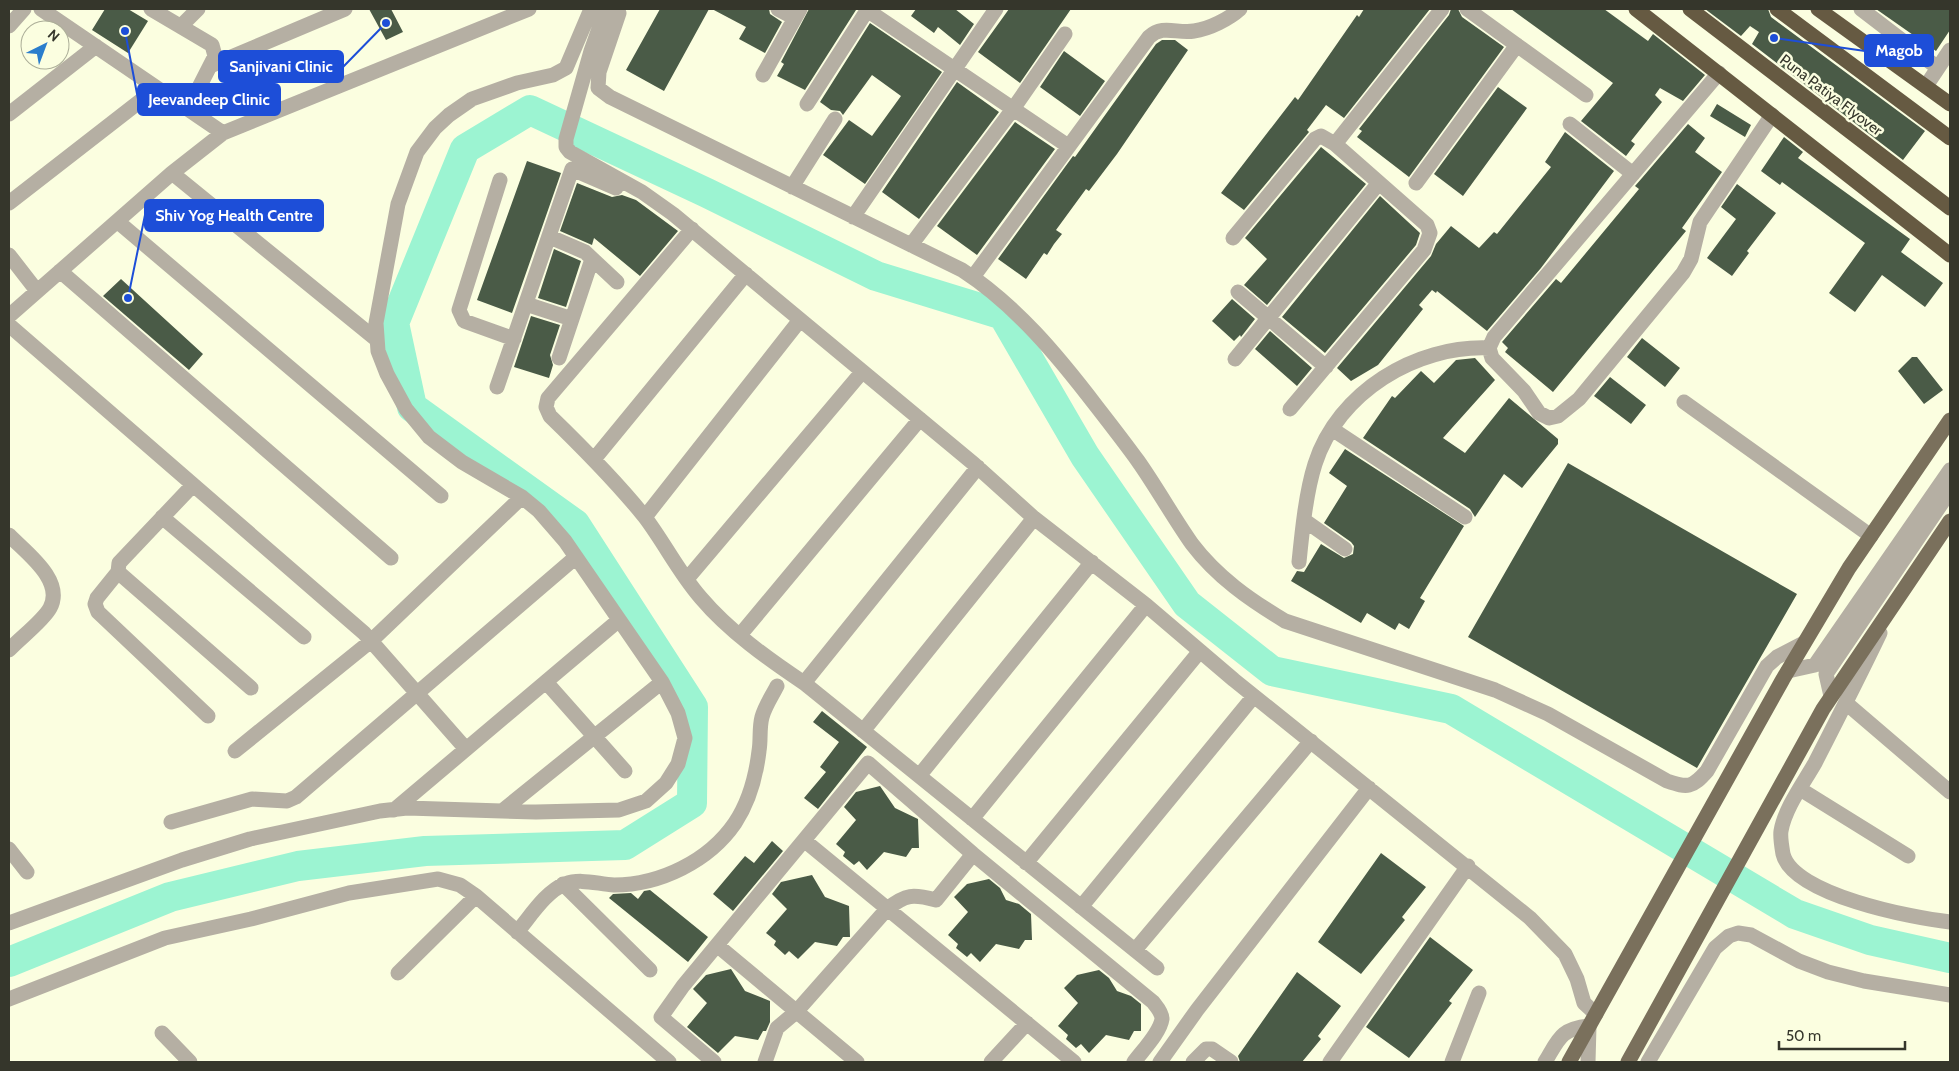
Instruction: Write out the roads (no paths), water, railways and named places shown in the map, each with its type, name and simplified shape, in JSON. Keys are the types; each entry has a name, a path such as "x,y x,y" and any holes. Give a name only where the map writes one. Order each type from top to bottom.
{"highway":[{"path":"1636,9 1950,255"},
{"name":"Puna Patiya Flyover","path":"1690,9 1950,208"},
{"path":"1777,9 1950,138"},
{"path":"1818,9 1950,104"}],"main road":[{"path":"1569,1062 1804,643 1849,568 1950,420"},
{"path":"1627,1059 1662,1002 1823,709 1950,521"}],"street":[{"path":"9,26 24,9"},
{"path":"41,9 223,133"},
{"path":"151,9 212,45 216,56 188,109"},
{"path":"181,26 198,9"},
{"path":"210,66 344,9"},
{"path":"9,316 172,173 223,133 529,9"},
{"path":"763,75 797,13 778,9"},
{"path":"807,104 867,9 1068,146"},
{"path":"853,217 996,9"},
{"path":"973,277 1149,37 1156,30 1195,31 1226,18 1240,9"},
{"path":"1335,144 1442,9"},
{"path":"1467,9 1586,95"},
{"path":"1861,9 1938,68"},
{"path":"605,10 618,13 599,72 598,88 610,97 973,277 1011,306 1072,375 1138,460 1193,545 1225,580 1255,603 1285,620 1495,690 1548,714 1667,781 1685,787 1697,782 1707,771 1767,666 1777,657 1804,643"},
{"path":"605,10 591,51 566,139 566,148 646,194 692,229 978,467 1034,518 1146,605 1254,696 1468,866 1530,918 1564,954 1577,978 1584,1003 1593,1020 1588,1062"},
{"path":"9,923 182,860 250,839 394,810 619,810 646,801 666,783 678,764 685,738 678,713 662,682 576,557 545,518 522,497 462,462 429,437 406,409 387,374 378,351 377,340 376,322 398,204 417,152 435,128 449,115 472,99 517,83 553,75 566,68 605,10"},
{"path":"911,245 1013,109 1065,34"},
{"path":"1416,183 1517,45"},
{"path":"9,114 96,46"},
{"path":"1926,86 1950,50"},
{"path":"1719,74 1494,337 1489,348 1492,358 1524,391 1540,413 1548,418 1558,416 1568,409 1683,272 1691,259 1700,222 1772,115"},
{"path":"9,203 157,88"},
{"path":"792,187 835,119"},
{"path":"1570,124 1633,174"},
{"path":"1233,238 1315,139 1322,136 1335,144 1426,225 1430,233 1429,241 1290,409"},
{"path":"497,387 572,169 639,198 646,194"},
{"path":"172,173 377,340"},
{"path":"500,180 459,310 464,321 514,339"},
{"path":"1235,359 1378,184"},
{"path":"117,221 441,496"},
{"path":"692,229 548,398 546,407 550,416 595,458 645,517 687,579 719,617 774,663 804,683 1157,968"},
{"path":"550,236 584,252 617,282"},
{"path":"9,255 37,291"},
{"path":"559,358 592,259"},
{"path":"60,272 391,558"},
{"path":"595,458 746,274"},
{"path":"1238,292 1326,367"},
{"path":"526,304 572,319"},
{"path":"645,517 800,320"},
{"path":"9,325 371,641 466,750"},
{"path":"1299,562 1304,520 1315,464 1332,429 1364,391 1388,375 1443,351 1468,347 1489,348"},
{"path":"687,579 862,372"},
{"path":"1684,402 1871,536"},
{"path":"740,635 920,419"},
{"path":"1332,429 1465,517"},
{"path":"804,683 978,467"},
{"path":"1786,675 1815,665 1950,470"},
{"path":"193,484 119,563 118,572 97,598 95,604 98,612 208,716"},
{"path":"1831,696 1826,674 1950,491"},
{"path":"235,751 371,641 522,497"},
{"path":"162,517 304,637"},
{"path":"863,731 1034,518"},
{"path":"1304,520 1345,549"},
{"path":"9,535 49,577 54,593 50,608 9,650"},
{"path":"171,822 252,799 287,801 296,797 576,557"},
{"path":"919,776 1092,562"},
{"path":"118,572 251,688"},
{"path":"972,819 1146,605"},
{"path":"1892,607 1846,703 1800,789 1781,832 1783,856 1795,872 1833,896 1926,920 1950,922"},
{"path":"394,810 620,620"},
{"path":"1026,863 1200,651"},
{"path":"546,682 625,771"},
{"path":"502,811 662,682"},
{"path":"517,932 550,894 563,884 578,881 614,885 648,881 682,869 716,845 734,824 748,799 759,753 762,717 777,686"},
{"path":"1081,907 1254,696"},
{"path":"1846,703 1950,792"},
{"path":"1135,950 1311,741"},
{"path":"714,1062 661,1017 683,986 868,763 973,854 1153,1002 1159,1009 1162,1018 1157,1030 1134,1062"},
{"path":"1160,1062 1197,1010 1369,788"},
{"path":"1800,789 1908,856"},
{"path":"805,841 1074,1062"},
{"path":"9,849 27,872"},
{"path":"765,1062 777,1028 796,1012 887,909 902,897 918,896 936,900 973,854"},
{"path":"1330,1062 1468,866"},
{"path":"9,999 165,938 252,919 349,893 438,879 460,885 476,896 669,1062"},
{"path":"563,884 650,970"},
{"path":"398,973 476,896"},
{"path":"1648,1062 1715,948 1728,936 1738,933 1751,935 1798,961 1828,972 1864,981 1950,995"},
{"path":"718,946 857,1062"},
{"path":"1452,1062 1479,993"},
{"path":"1545,1062 1562,1034 1593,1020"},
{"path":"991,1062 1027,1023"},
{"path":"162,1033 190,1062"},
{"path":"1193,1062 1206,1048 1212,1049 1231,1062"}],"waterway":[{"path":"9,962 170,897 298,866 425,851 625,845 692,803 693,707 575,524 412,407 394,323 465,149 530,110 707,193 876,276 1003,315 1085,456 1187,604 1272,671 1451,709 1795,914 1870,940 1950,958"}],"place":[{"name":"Sanjivani Clinic","path":"386,23"},
{"name":"Jeevandeep Clinic","path":"125,31"},
{"name":"Magob","path":"1774,38"},
{"name":"Shiv Yog Health Centre","path":"128,298"}]}
